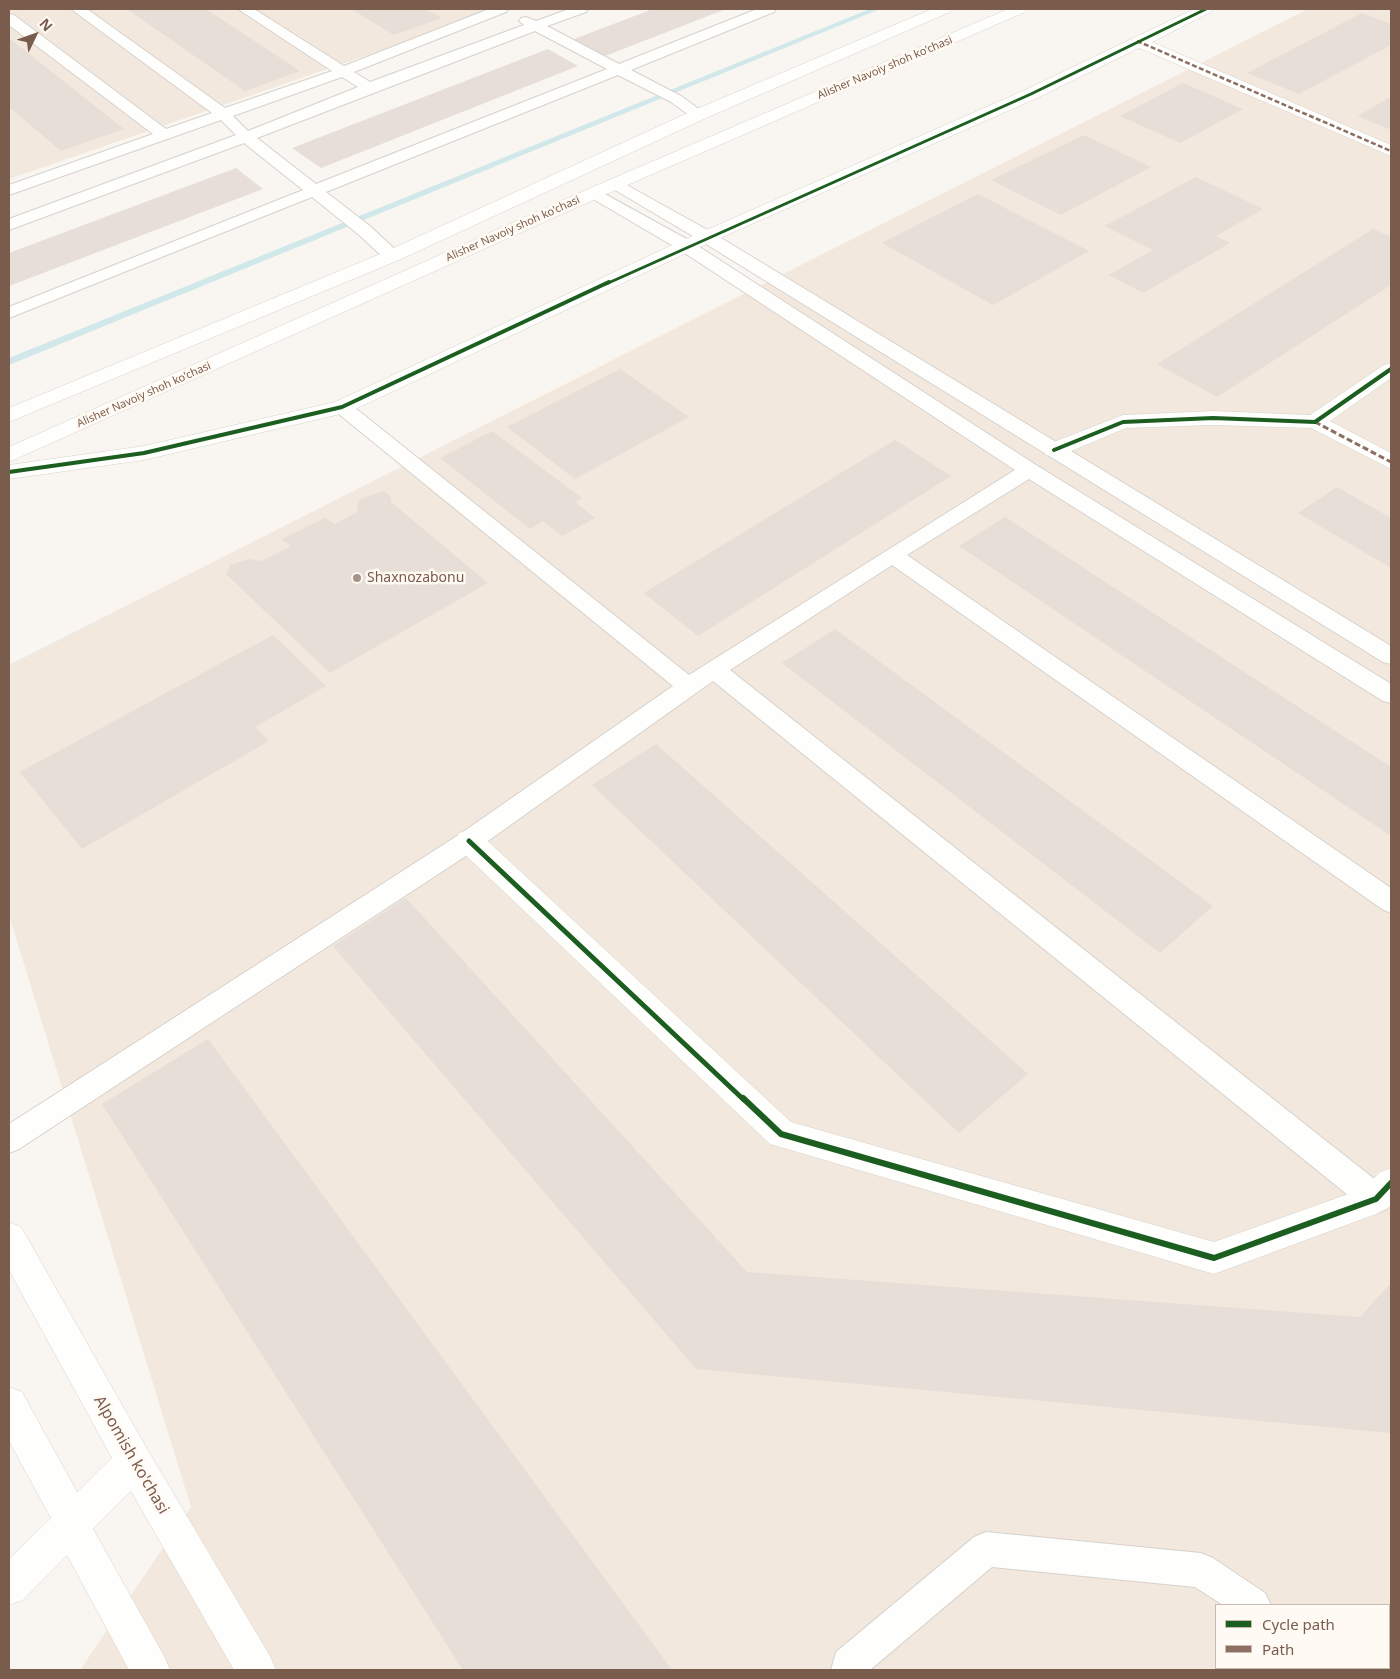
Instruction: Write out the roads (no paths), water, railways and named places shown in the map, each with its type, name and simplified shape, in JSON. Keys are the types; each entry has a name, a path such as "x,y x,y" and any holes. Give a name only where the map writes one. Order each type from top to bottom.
{"main road":[{"name":"Alisher Navoiy shoh ko'chasi","path":"9,416 392,256 698,114 945,9"},
{"name":"Alisher Navoiy shoh ko'chasi","path":"9,455 594,193 1020,9"},
{"path":"9,472 144,453 342,408 686,246 1031,94 1206,9"},
{"path":"1137,41 1391,152"},
{"path":"1315,422 1391,368"},
{"path":"1054,450 1123,422 1213,418 1315,422 1391,462"},
{"path":"469,841 781,1134 1214,1258 1383,1191"},
{"name":"Alpomish ko'chasi","path":"9,1238 134,1462 256,1670"},
{"path":"9,1406 70,1516 70,1524 150,1670"},
{"path":"9,1586 134,1462"}],"lane":[{"path":"78,9 223,114 246,138 338,213 364,230 392,256"},
{"path":"245,9 369,88"},
{"path":"9,190 342,72 503,9 656,88 698,114"},
{"path":"9,225 246,138 369,88 581,9"},
{"path":"9,313 769,9"},
{"path":"9,18 164,135"},
{"path":"616,184 707,237 1391,656"},
{"path":"594,193 686,246 1029,470 1391,694"},
{"path":"342,408 689,687"},
{"path":"9,1140 469,841 714,669 892,554 1029,470"},
{"path":"892,554 1391,902"},
{"path":"714,669 1383,1191"},
{"path":"849,1670 849,1665 986,1549 1201,1570 1252,1604"}],"waterway":[{"path":"9,362 876,9"}],"place":[{"name":"Shaxnozabonu","path":"357,578"}]}
